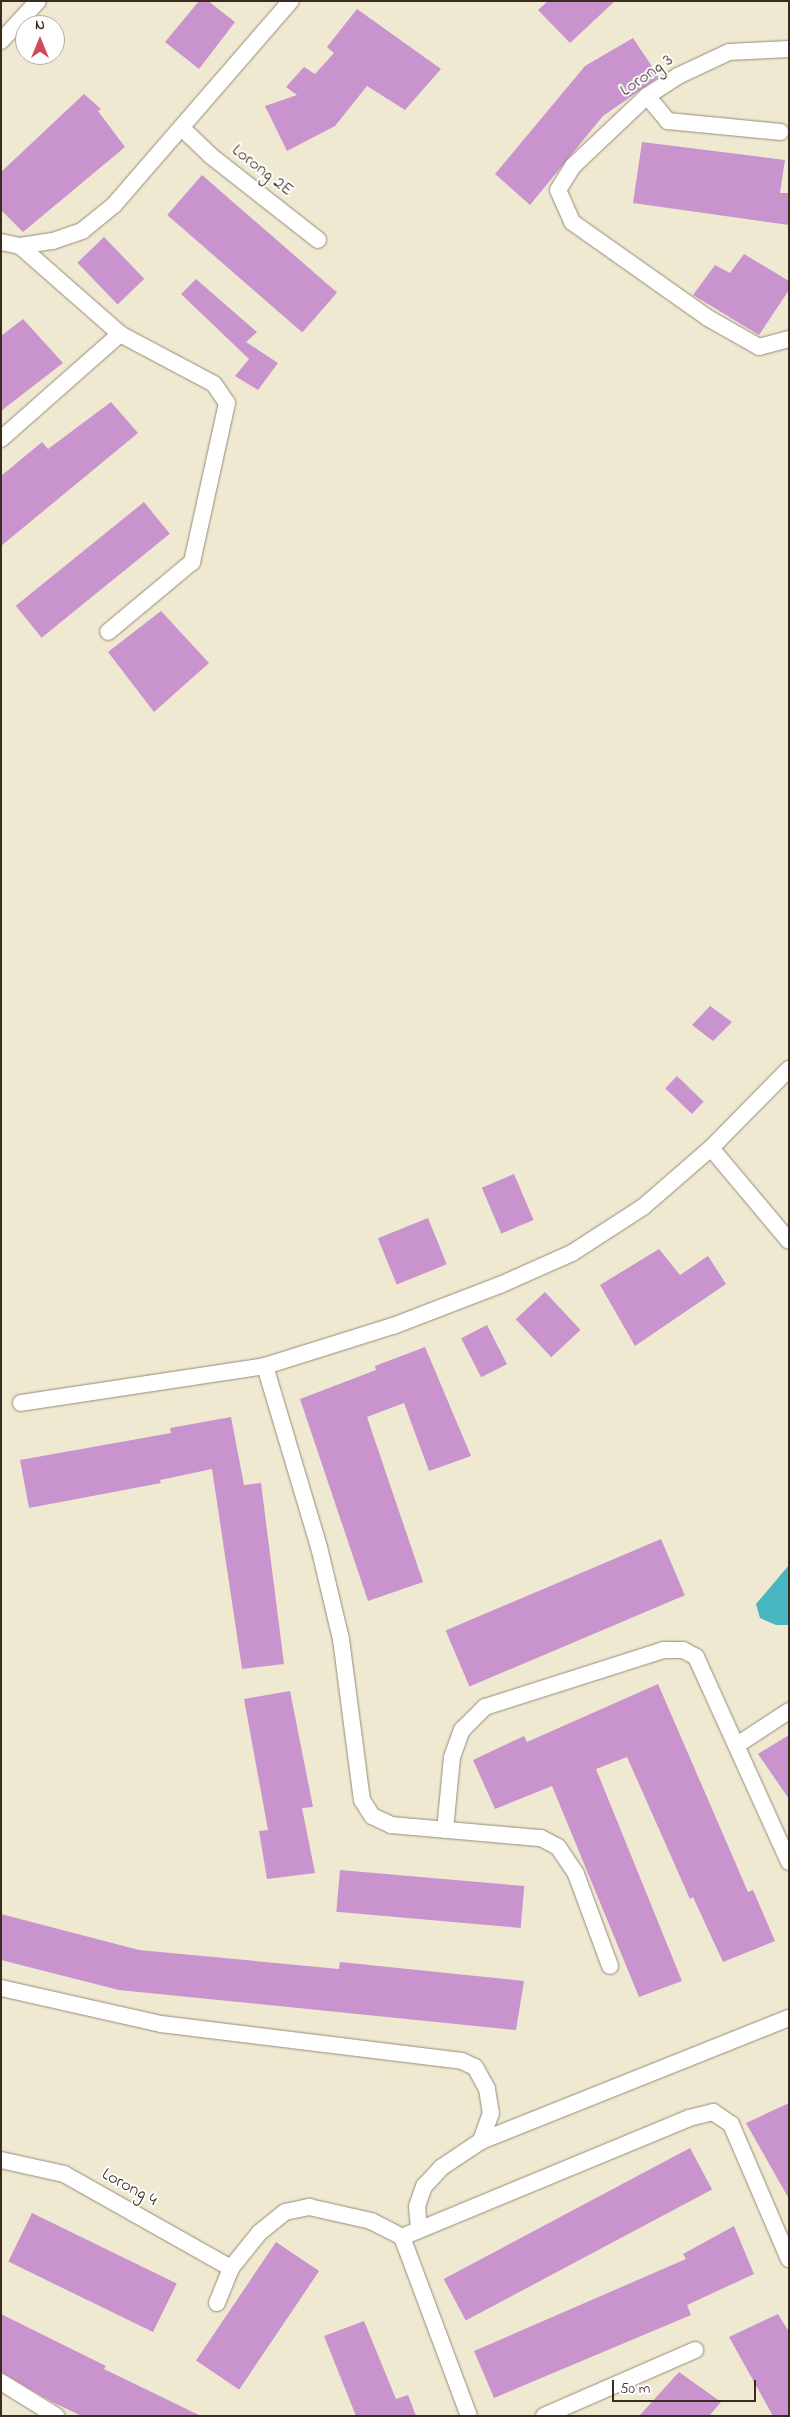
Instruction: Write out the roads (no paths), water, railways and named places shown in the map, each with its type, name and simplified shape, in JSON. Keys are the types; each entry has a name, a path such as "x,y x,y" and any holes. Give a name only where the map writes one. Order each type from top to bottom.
{"street":[{"path":"1,41 38,1"},
{"path":"1,242 20,246 53,241 82,231 114,205 183,129 291,1"},
{"name":"Lorong 3","path":"789,49 729,52 678,76 647,96 574,166 558,190 572,222 708,318 759,347 789,339"},
{"path":"647,96 668,121 780,132"},
{"name":"Lorong 2E","path":"183,129 211,156 318,240"},
{"path":"20,246 120,334 214,384 228,403 192,562 108,632"},
{"path":"1,439 120,334"},
{"path":"21,1403 265,1366 393,1326 500,1285 572,1253 643,1207 711,1148 789,1069"},
{"path":"711,1148 789,1241"},
{"path":"265,1366 319,1547 341,1639 362,1800 372,1816 391,1825 541,1838 558,1847 576,1874 610,1966"},
{"path":"445,1830 452,1757 462,1730 485,1707 664,1650 683,1650 696,1657 789,1862"},
{"path":"736,1745 789,1711"},
{"path":"1,1988 91,2010 161,2024 462,2061 475,2067 487,2089 492,2113 481,2141"},
{"path":"419,2230 417,2206 424,2186 442,2167 481,2141 789,2018"},
{"path":"402,2237 689,2118 713,2112 731,2124 787,2248"},
{"name":"Lorong 4","path":"1,2160 64,2174 231,2268"},
{"path":"217,2303 231,2268 258,2234 285,2212 308,2207 371,2221 402,2237 469,2416"},
{"path":"544,2416 694,2350"},
{"path":"1,2382 56,2416"}],"water":[{"path":"789,1565 789,1625 776,1625 760,1618 756,1604"}]}
